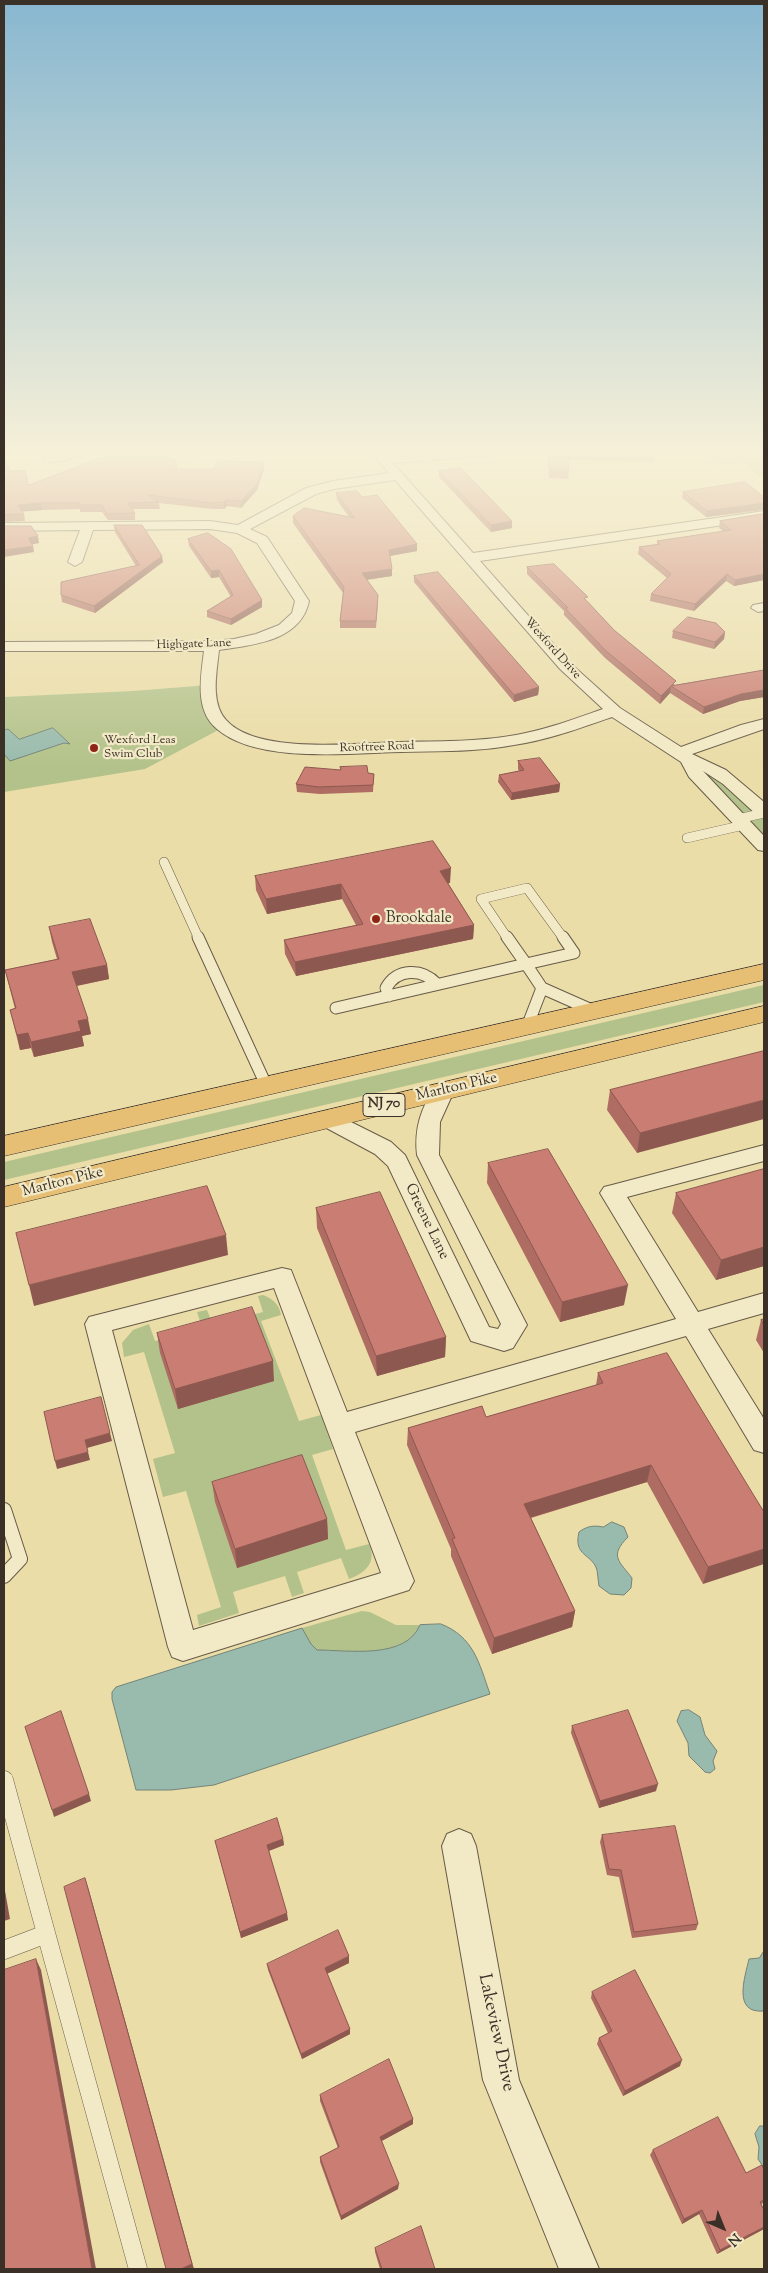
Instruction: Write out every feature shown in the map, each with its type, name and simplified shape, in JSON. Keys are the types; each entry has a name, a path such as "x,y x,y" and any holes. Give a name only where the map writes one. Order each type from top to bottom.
{"highway":[{"path":"4,1146 764,972"},
{"name":"Marlton Pike","path":"4,1197 764,1014"}],"street":[{"path":"75,562 77,556"},
{"name":"Highgate Lane","path":"4,647 212,646 244,643 270,635 287,626 299,614 302,601 273,556"},
{"path":"471,558 484,556"},
{"name":"Wexford Drive","path":"471,558 565,666 614,711 684,756 708,765 733,781 764,813"},
{"name":"Rooftree Road","path":"212,646 209,685 210,701 215,718 224,727 249,739 265,744 311,750 473,745 530,737 614,711"},
{"path":"684,756 747,728 764,724"},
{"name":"Wexford Drive","path":"684,756 695,773 764,846"},
{"path":"443,1091 431,1111 426,1132 428,1154 514,1325 504,1341 521,1374"},
{"name":"Greene Lane","path":"327,1119 377,1144 397,1162 480,1334 504,1341"},
{"path":"764,1153 612,1193 764,1442"},
{"path":"282,1277 339,1426 399,1581 183,1647 98,1324 282,1277"},
{"path":"339,1426 764,1303"},
{"name":"Lakeview Drive","path":"459,1846 501,2080 579,2269"}],"lane":[{"path":"687,838 764,813"},
{"path":"164,862 267,1087"},
{"path":"336,1008 527,964 574,952 527,888 481,899 527,964 542,988 596,1011"},
{"path":"389,996 386,988 389,982 403,974 425,975 437,984"},
{"path":"527,1027 542,988"},
{"path":"4,1510 20,1559 4,1576"},
{"path":"4,1784 138,2269"},
{"path":"4,1950 46,1934"}],"green space":[{"name":"Wexford Leas Swim Club","path":"209,685 224,727 145,769 4,792 4,697 133,691"},
{"path":"708,765 764,812 764,846 695,773"},
{"path":"764,985 764,1002 4,1180 4,1162"},
{"path":"263,1295 275,1302 280,1311 281,1315 261,1321 299,1421 321,1415 333,1449 312,1455 346,1550 369,1544 372,1556 365,1570 349,1579 341,1558 297,1572 304,1593 292,1597 285,1576 233,1592 239,1613 199,1626 197,1615 221,1607 186,1491 163,1497 153,1459 175,1453 144,1352 124,1357 122,1343 133,1330 149,1324 155,1341 202,1327 197,1312 207,1310 213,1325 263,1312 258,1296"},
{"path":"362,1611 370,1612 396,1625 420,1625 413,1636 402,1644 375,1651 317,1650 311,1644 302,1628"}],"shaded area":[{"path":"53,728 70,744 64,743 10,761 4,754 4,730 8,729 19,739"},
{"path":"612,1522 624,1527 628,1537 617,1554 620,1563 632,1578 631,1588 624,1595 610,1594 599,1586 595,1565 581,1551 578,1540 579,1532 585,1528 591,1526 603,1527"},
{"path":"441,1624 461,1636 474,1652 490,1694 214,1785 171,1790 136,1790 112,1699 112,1692 116,1687 302,1628 311,1644 317,1650 375,1651 402,1644 413,1636 420,1625"},
{"path":"689,1710 700,1717 705,1735 717,1751 713,1761 715,1769 710,1773 705,1772 689,1756 688,1743 677,1721 681,1711"},
{"path":"764,1951 764,2011 748,2007 744,2001 743,1993 749,1959 759,1958"},
{"path":"760,2126 764,2126 764,2168 758,2159 759,2147 755,2134"}],"building":[{"path":"133,556 162,556 94,606 61,595 61,582 139,565"},
{"path":"200,556 235,556 262,600 231,619 207,611 233,595 219,570 211,571"},
{"path":"322,556 390,556 392,569 362,573 378,595 376,621 340,621 344,587"},
{"path":"650,556 764,556 764,574 735,580 727,574 695,604 651,594 671,574"},
{"path":"554,564 588,597 584,598 614,630 676,681 661,696 606,651 565,608 568,608 527,567"},
{"path":"438,572 539,687 514,695 414,576"},
{"path":"688,617 716,623 725,632 715,642 673,631"},
{"path":"764,670 764,690 741,694 704,707 671,686"},
{"path":"540,758 560,784 512,793 499,775 524,770 518,761"},
{"path":"367,766 368,773 374,774 373,785 319,787 296,784 305,767 341,770 340,767"},
{"path":"433,841 451,868 440,871 474,925 295,962 284,940 363,924 341,884 266,899 255,876"},
{"path":"90,919 107,965 72,972 88,1019 78,1021 81,1031 31,1042 28,1033 17,1035 10,1010 16,1008 5,970 59,959 49,927"},
{"path":"764,1051 764,1100 640,1133 610,1090"},
{"path":"548,1149 628,1285 562,1302 488,1163"},
{"path":"764,1169 764,1247 721,1260 676,1193"},
{"path":"207,1186 226,1235 29,1285 16,1233"},
{"path":"380,1192 446,1337 376,1356 316,1208"},
{"path":"252,1307 273,1361 175,1389 157,1333"},
{"path":"667,1353 764,1512 764,1549 708,1567 651,1465 524,1504 575,1611 494,1638 452,1539 455,1538 408,1428 482,1406 486,1417 603,1383 598,1373"},
{"path":"101,1397 110,1433 85,1440 88,1452 55,1461 44,1412"},
{"path":"302,1455 327,1519 235,1549 212,1482"},
{"path":"628,1710 658,1784 600,1801 572,1726"},
{"path":"61,1711 89,1794 52,1810 25,1727"},
{"path":"277,1818 283,1839 267,1845 287,1913 240,1932 215,1841"},
{"path":"675,1826 698,1924 634,1932 621,1870 609,1869 602,1835"},
{"path":"85,1878 192,2264 181,2269 166,2269 64,1887"},
{"path":"338,1930 349,1956 325,1968 350,2029 301,2054 267,1964"},
{"path":"36,1959 92,2269 4,2269 4,1970"},
{"path":"635,1970 682,2060 625,2091 599,2038 612,2031 592,1992"},
{"path":"389,2059 413,2119 380,2137 399,2184 341,2216 320,2157 339,2147 320,2095"},
{"path":"718,2117 746,2173 762,2165 764,2170 764,2200 760,2202 764,2210 764,2227 720,2250 702,2210 684,2219 653,2150"},
{"path":"421,2226 435,2269 382,2269 375,2248"}],"place":[{"name":"Wexford Leas Swim Club","path":"94,748"},
{"name":"Brookdale","path":"376,919"}]}
